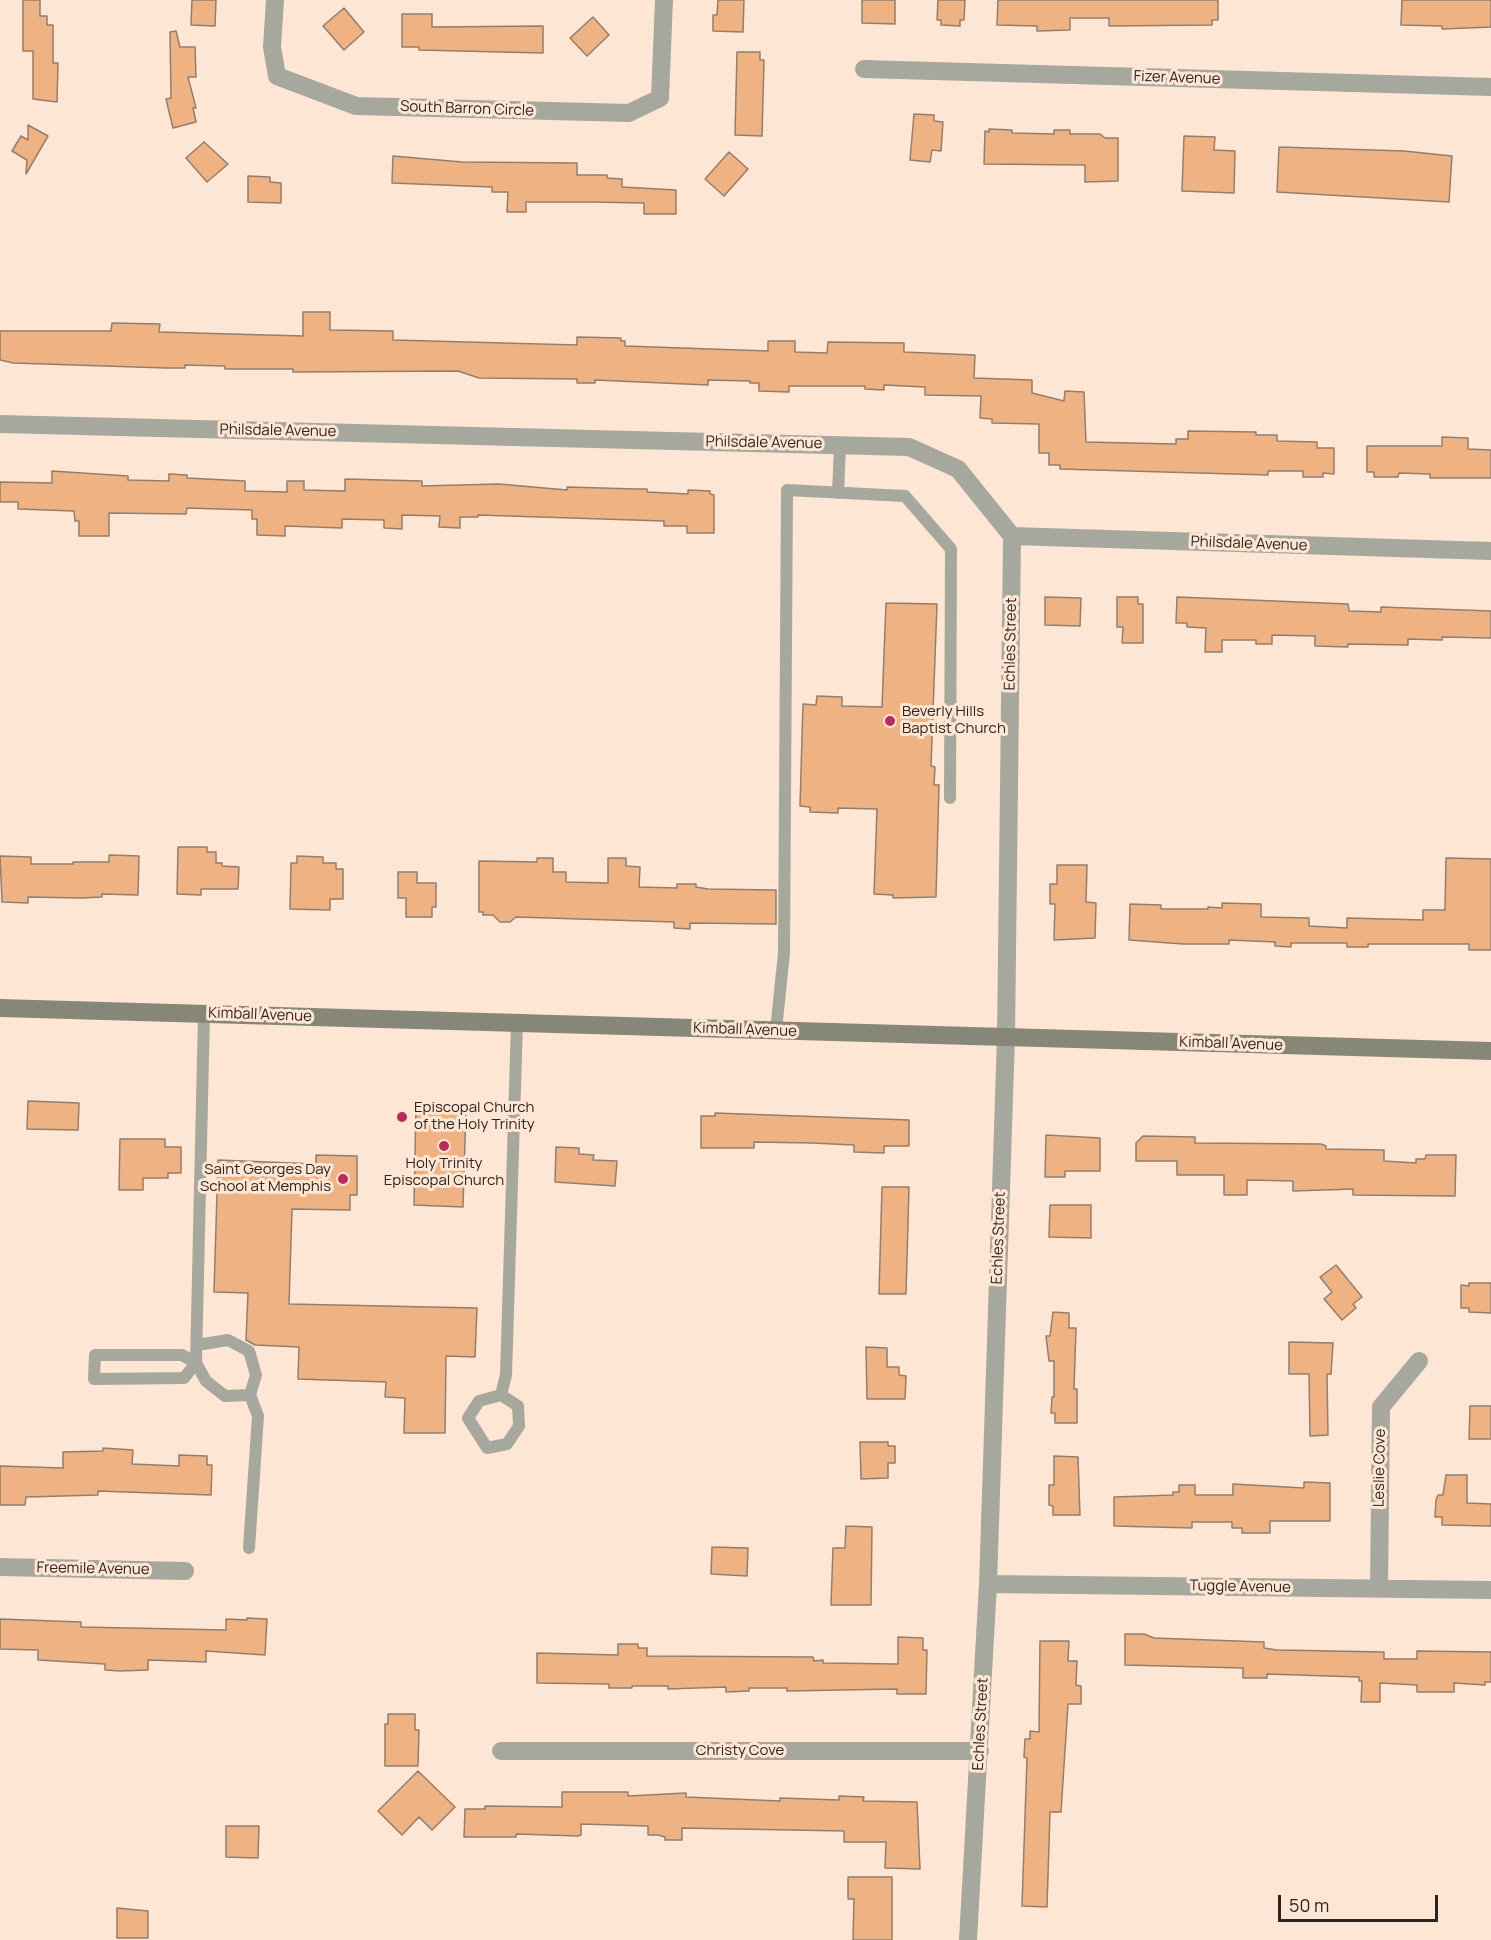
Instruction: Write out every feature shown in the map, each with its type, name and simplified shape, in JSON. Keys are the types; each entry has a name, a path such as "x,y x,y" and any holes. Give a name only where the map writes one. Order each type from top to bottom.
{"main road":[{"name":"Kimball Avenue","path":"0,1008 1491,1051"}],"street":[{"name":"South Barron Circle","path":"275,0 272,47 277,76 356,106 629,113 660,98 664,0"},
{"name":"Fizer Avenue","path":"864,69 1491,87"},
{"name":"Philsdale Avenue","path":"0,424 909,447 958,469 1012,536 1491,551"},
{"name":"Echles Street","path":"968,1940 988,1584 1006,1037 1012,536"},
{"name":"Leslie Cove","path":"1379,1589 1381,1407 1419,1361"},
{"name":"Freemile Avenue","path":"0,1567 185,1571"},
{"name":"Tuggle Avenue","path":"988,1584 1491,1590"},
{"name":"Christy Cove","path":"501,1751 980,1751"}],"lane":[{"path":"838,493 840,445"},
{"path":"776,1030 784,953 788,490 905,496 951,549 950,798"},
{"path":"204,1014 196,1363 184,1378 94,1379 95,1355 182,1355 196,1363 206,1381 225,1396 250,1395"},
{"path":"501,1395 506,1375 517,1023"},
{"path":"197,1345 228,1340 249,1351 256,1375 250,1395 258,1416 249,1548"},
{"path":"501,1395 518,1406 519,1426 507,1444 487,1448 468,1418 479,1401 501,1395"}],"building":[{"path":"23,0 40,0 40,16 47,16 47,25 53,25 53,63 58,63 57,102 33,99 33,51 23,51"},
{"path":"192,0 216,0 215,26 191,25"},
{"path":"718,0 744,0 743,32 713,31 713,15 717,15"},
{"path":"862,0 895,0 895,24 862,23"},
{"path":"938,0 965,0 964,20 960,20 960,26 941,25 941,20 937,20"},
{"path":"998,0 1218,0 1218,20 1212,20 1212,25 1109,26 1109,18 1070,18 1070,30 1037,31 1037,26 997,25"},
{"path":"1402,0 1491,0 1491,27 1442,29 1442,26 1401,25"},
{"path":"344,8 364,32 344,50 323,26"},
{"path":"402,14 432,14 432,27 543,26 543,53 419,50 419,47 402,47"},
{"path":"593,17 609,35 587,56 570,38"},
{"path":"176,31 180,47 195,47 196,77 188,77 196,108 193,108 196,122 173,128 166,99 171,98 170,32"},
{"path":"737,52 760,52 760,60 764,60 762,136 735,135"},
{"path":"914,114 934,115 934,121 943,122 941,151 932,150 930,162 910,160"},
{"path":"28,125 48,136 26,174 27,160 12,151 21,136 28,140"},
{"path":"989,129 1012,130 1012,133 1054,134 1054,130 1070,130 1070,134 1100,134 1105,138 1118,138 1118,181 1085,182 1085,165 984,164 985,131 989,132"},
{"path":"1184,136 1215,137 1214,150 1235,151 1234,193 1182,191"},
{"path":"204,142 228,164 207,182 186,158"},
{"path":"1279,147 1404,151 1452,156 1449,202 1277,192"},
{"path":"729,152 748,169 724,196 705,179"},
{"path":"393,156 462,162 577,163 577,175 607,175 607,178 622,179 622,187 676,190 676,214 644,214 644,203 590,202 526,202 526,212 507,212 508,192 492,192 492,187 392,183"},
{"path":"248,176 270,177 270,182 281,183 281,203 248,202"},
{"path":"303,312 330,312 330,330 393,331 393,340 577,345 577,337 621,338 621,341 625,341 625,346 768,351 768,341 795,341 795,352 827,353 828,342 904,343 904,352 975,355 974,378 1032,380 1032,393 1064,401 1065,391 1084,392 1086,442 1176,444 1176,439 1188,439 1188,431 1256,432 1256,435 1277,435 1277,441 1317,442 1317,448 1334,448 1334,474 1323,473 1323,477 1303,477 1303,471 1268,471 1268,475 1060,469 1060,465 1049,465 1049,453 1039,453 1039,424 992,423 992,419 980,418 981,396 925,395 925,387 884,385 884,390 865,389 865,386 789,386 789,392 759,391 759,383 750,383 750,381 708,380 708,385 595,380 595,383 577,383 577,379 479,378 458,371 293,372 293,369 225,369 225,366 185,365 185,368 166,368 13,363 0,360 0,331 111,331 112,323 160,324 159,332 303,336"},
{"path":"1442,437 1468,438 1468,449 1491,450 1491,478 1430,478 1430,474 1399,473 1398,477 1374,477 1374,472 1367,472 1367,446 1442,446"},
{"path":"52,471 128,476 128,480 169,481 169,474 187,475 187,478 245,481 245,491 287,492 287,481 304,481 304,490 345,491 345,479 422,481 422,486 499,484 567,490 567,487 647,489 647,492 688,494 688,490 710,491 710,494 714,495 714,533 687,533 687,526 664,526 664,521 478,515 478,517 460,517 460,528 439,527 440,516 402,515 402,529 384,528 384,520 342,519 342,528 285,526 285,536 257,535 257,519 252,519 252,510 187,508 186,514 109,513 109,536 79,536 79,521 75,521 74,511 18,509 18,502 0,502 0,482 52,483"},
{"path":"1045,597 1081,598 1080,626 1045,625"},
{"path":"1117,597 1138,597 1138,604 1143,604 1143,643 1122,643 1123,627 1117,627"},
{"path":"1177,597 1348,604 1349,611 1381,612 1381,607 1491,611 1491,638 1408,639 1408,645 1348,644 1348,647 1315,646 1315,636 1272,635 1272,644 1256,644 1256,640 1222,640 1222,652 1205,652 1206,628 1187,627 1187,623 1176,623"},
{"path":"886,603 937,604 931,766 935,767 934,785 939,785 936,897 893,898 893,895 874,894 877,809 838,808 838,813 810,812 810,807 800,806 803,704 816,705 817,696 842,697 842,706 882,707"},
{"path":"178,847 207,847 207,852 216,852 216,863 222,863 222,866 239,867 238,889 201,889 201,895 177,894"},
{"path":"109,855 139,856 138,895 102,894 102,897 81,898 28,897 28,903 2,902 0,856 31,857 31,864 73,864 73,862 109,862"},
{"path":"297,856 323,857 323,863 336,863 336,869 343,869 343,899 330,899 330,910 290,909 291,863 297,863"},
{"path":"537,858 553,858 553,872 566,872 566,882 608,883 608,858 626,858 626,866 640,867 639,887 677,888 677,884 696,884 696,887 708,889 776,890 776,924 690,923 690,929 674,928 674,922 516,917 510,922 500,922 493,915 483,915 483,912 479,912 479,861 537,862"},
{"path":"1446,858 1491,859 1491,950 1469,950 1469,944 1368,944 1368,947 1347,947 1347,943 1291,943 1291,947 1275,946 1275,942 1229,940 1229,944 1183,944 1129,940 1130,904 1161,905 1161,909 1208,909 1208,907 1222,908 1222,903 1261,904 1261,917 1309,918 1309,926 1347,928 1347,918 1423,920 1423,910 1445,910"},
{"path":"1057,865 1087,865 1086,902 1096,903 1095,938 1054,940 1055,904 1050,904 1050,884 1057,884"},
{"path":"398,872 417,872 417,883 436,883 436,907 432,907 432,917 406,917 406,898 398,898"},
{"path":"28,1101 79,1103 78,1130 27,1129"},
{"path":"416,1107 466,1108 463,1207 414,1205"},
{"path":"715,1113 909,1120 909,1146 884,1146 884,1153 854,1152 854,1145 812,1143 754,1142 754,1148 701,1148 701,1116 715,1116"},
{"path":"1046,1135 1100,1138 1100,1171 1065,1171 1065,1177 1045,1177"},
{"path":"1143,1136 1195,1137 1195,1143 1321,1144 1326,1146 1326,1149 1384,1150 1384,1161 1416,1163 1416,1159 1425,1159 1426,1155 1456,1155 1455,1196 1353,1195 1353,1189 1293,1191 1293,1181 1247,1180 1247,1195 1224,1195 1224,1175 1177,1175 1177,1161 1136,1161 1136,1143"},
{"path":"120,1139 165,1139 165,1147 181,1147 181,1173 168,1173 168,1178 143,1178 143,1190 119,1190"},
{"path":"556,1147 579,1148 579,1154 594,1155 593,1160 617,1161 615,1186 555,1182"},
{"path":"316,1155 357,1156 357,1195 350,1195 350,1210 292,1209 289,1304 477,1308 475,1357 446,1356 445,1433 404,1433 405,1398 385,1397 386,1382 298,1379 299,1347 255,1345 246,1340 248,1293 214,1292 218,1160 316,1164"},
{"path":"882,1187 909,1187 906,1294 879,1294"},
{"path":"1050,1205 1091,1205 1091,1238 1049,1237"},
{"path":"1336,1265 1362,1297 1353,1304 1356,1308 1342,1320 1324,1299 1332,1292 1320,1277"},
{"path":"1469,1283 1491,1283 1491,1313 1469,1312 1469,1308 1461,1308 1461,1285 1469,1286"},
{"path":"1053,1312 1069,1313 1069,1328 1076,1328 1074,1389 1077,1389 1077,1423 1055,1423 1055,1413 1051,1413 1052,1397 1054,1397 1054,1361 1049,1361 1046,1336 1050,1336"},
{"path":"1289,1342 1333,1343 1331,1374 1327,1374 1328,1435 1310,1436 1309,1374 1289,1374"},
{"path":"866,1347 887,1348 887,1367 899,1367 899,1375 906,1376 905,1399 867,1399"},
{"path":"1470,1406 1491,1406 1491,1439 1469,1439"},
{"path":"860,1442 888,1442 888,1446 895,1446 895,1463 888,1463 888,1478 861,1479"},
{"path":"103,1448 133,1450 132,1464 179,1466 179,1455 207,1456 207,1465 212,1465 211,1495 98,1491 98,1495 26,1497 25,1505 0,1505 0,1466 63,1468 63,1452 103,1451"},
{"path":"1054,1456 1078,1457 1080,1515 1053,1515 1053,1506 1049,1505 1049,1485 1054,1485"},
{"path":"1446,1475 1467,1475 1467,1503 1491,1504 1491,1526 1442,1525 1442,1517 1435,1517 1436,1500 1438,1495 1443,1495"},
{"path":"1304,1482 1330,1483 1330,1521 1270,1521 1270,1533 1242,1533 1242,1528 1232,1528 1232,1522 1192,1522 1192,1528 1114,1526 1114,1497 1173,1495 1173,1492 1179,1492 1179,1485 1195,1485 1195,1495 1233,1495 1233,1484 1304,1488"},
{"path":"846,1526 872,1527 871,1605 831,1605 833,1548 845,1548"},
{"path":"712,1547 748,1548 747,1576 711,1574"},
{"path":"247,1618 267,1619 265,1655 206,1651 206,1662 148,1660 148,1670 120,1671 105,1670 105,1664 38,1660 38,1650 0,1649 0,1619 81,1622 81,1627 226,1630 226,1619 247,1620"},
{"path":"1125,1634 1144,1634 1154,1638 1264,1642 1264,1648 1277,1650 1384,1652 1384,1659 1417,1659 1417,1651 1491,1652 1491,1682 1485,1682 1485,1685 1454,1683 1454,1692 1417,1692 1417,1685 1380,1683 1380,1702 1361,1702 1362,1681 1359,1681 1359,1677 1267,1674 1267,1678 1243,1678 1243,1668 1125,1665"},
{"path":"898,1637 923,1638 923,1650 927,1650 926,1694 897,1694 897,1689 787,1691 787,1688 749,1688 749,1691 726,1692 726,1687 668,1689 668,1686 632,1686 632,1688 609,1688 609,1684 537,1683 537,1653 618,1655 618,1644 638,1644 638,1648 647,1648 647,1656 813,1657 814,1661 823,1660 823,1663 898,1664"},
{"path":"1040,1641 1069,1641 1068,1661 1077,1661 1076,1685 1081,1686 1081,1704 1068,1704 1061,1812 1050,1812 1047,1907 1022,1906 1027,1758 1024,1757 1025,1739 1030,1739 1030,1731 1039,1732"},
{"path":"388,1714 415,1714 415,1730 419,1730 418,1766 385,1766 385,1724 388,1724"},
{"path":"418,1771 455,1807 432,1830 419,1817 402,1835 378,1811"},
{"path":"562,1792 628,1792 628,1796 686,1793 686,1797 780,1801 780,1798 839,1800 839,1796 864,1797 863,1801 917,1802 920,1869 885,1868 886,1842 844,1842 844,1831 682,1828 682,1840 665,1840 665,1837 648,1835 648,1826 581,1824 581,1835 578,1836 516,1834 516,1837 464,1837 465,1809 485,1809 485,1806 562,1807"},
{"path":"226,1826 259,1826 258,1858 226,1857"},
{"path":"848,1877 892,1877 892,1940 853,1940 854,1899 848,1899"},
{"path":"117,1908 148,1911 148,1938 117,1938"}],"place":[{"name":"Beverly Hills Baptist Church","path":"890,721"},
{"name":"Episcopal Church of the Holy Trinity","path":"402,1117"},
{"name":"Holy Trinity Episcopal Church","path":"444,1146"},
{"name":"Saint Georges Day School at Memphis","path":"343,1179"}]}
